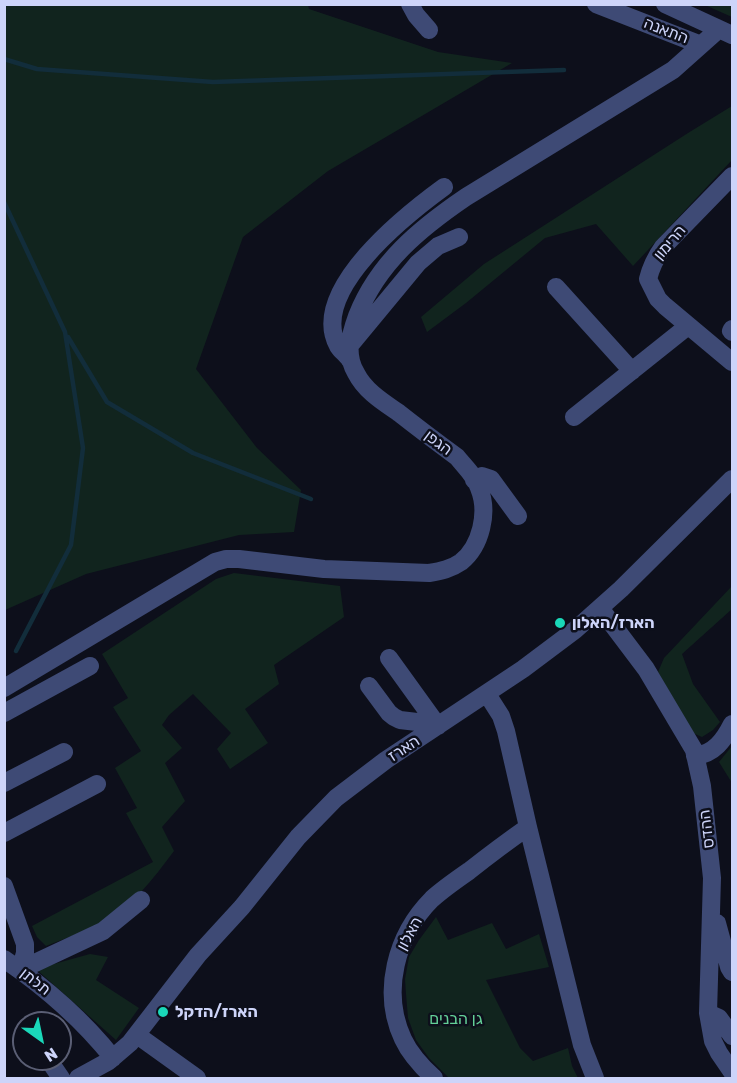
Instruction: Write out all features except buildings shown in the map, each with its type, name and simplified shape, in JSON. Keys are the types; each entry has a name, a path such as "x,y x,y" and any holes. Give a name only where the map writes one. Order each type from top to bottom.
{"street":[{"path":"410,4 429,30"},
{"name":"התאנה","path":"596,4 701,45"},
{"path":"665,4 726,32"},
{"path":"350,353 353,327 373,283 389,262 434,219 673,70 701,45 726,32"},
{"name":"הרימון","path":"732,176 663,247 650,270 648,279 665,306 732,362"},
{"name":"הגפן","path":"4,688 214,562 244,559 352,571 429,573 443,571 462,562 477,540 482,525 483,504 480,488 457,457 369,390 356,373 350,353 339,346 333,330 334,313 340,294 365,256 382,237 444,187"},
{"path":"350,353 418,263 438,246 459,237"},
{"path":"556,286 632,371"},
{"path":"574,417 688,326"},
{"path":"474,480 482,476 491,479 518,516"},
{"name":"הארז","path":"78,1078 113,1058 130,1043 198,955 235,915 298,837 336,798 361,778 541,657 628,582 732,479"},
{"name":"ההדס","path":"600,608 646,669 694,750 702,786 712,878 708,1013 713,1041 732,1072"},
{"path":"388,658 434,729"},
{"path":"4,713 90,666"},
{"path":"369,686 394,717 417,722 434,729"},
{"path":"488,694 506,730 582,1045 595,1078"},
{"path":"695,756 712,750 730,736"},
{"path":"4,783 64,752"},
{"path":"4,833 97,784"},
{"name":"האלון","path":"434,1078 415,1058 403,1039 396,1019 393,977 405,936 432,899 528,827"},
{"path":"4,886 25,944 20,970"},
{"path":"20,970 103,931 141,900"},
{"path":"711,910 718,925 732,972"},
{"name":"תלתן","path":"4,959 65,1006 113,1058"},
{"path":"708,1013 719,1018 732,1036"},
{"path":"137,1035 197,1078"}],"green space":[{"path":"4,5 308,5 309,9 438,52 512,63 328,171 243,237 196,369 257,448 301,490 294,532 239,535 86,574 5,610"},
{"path":"705,5 732,5 732,17"},
{"path":"732,106 732,160 633,266 596,224 545,238 427,332 421,317 484,264"},
{"path":"234,573 340,586 344,617 274,665 279,684 245,709 268,743 230,769 217,749 231,733 193,694 169,715 162,725 182,748 165,763 185,801 162,827 174,851 121,911 98,925 46,946 37,937 32,926 153,862 126,813 137,808 115,768 141,751 113,707 128,698 102,654 216,579"},
{"path":"732,586 732,609 682,654 693,684 720,722 702,737 693,733 658,672 664,658"},
{"path":"732,746 732,783 719,762"},
{"name":"גן הבנים","path":"436,917 448,940 492,923 506,949 539,934 549,967 486,980 520,1048 533,1061 568,1048 572,1066 578,1078 449,1078 429,1058 416,1040 408,1018 405,979 409,957"},
{"path":"90,954 108,957 96,980 139,1008 116,1040 36,969"}],"waterway":[{"path":"4,59 37,69 213,82 564,70"},
{"path":"4,202 65,332 83,448 71,545 16,651"},
{"path":"68,337 107,402 193,453 311,499"}],"place":[{"name":"הארז/האלון","path":"560,623"},
{"name":"הארז/הדקל","path":"163,1012"}]}
